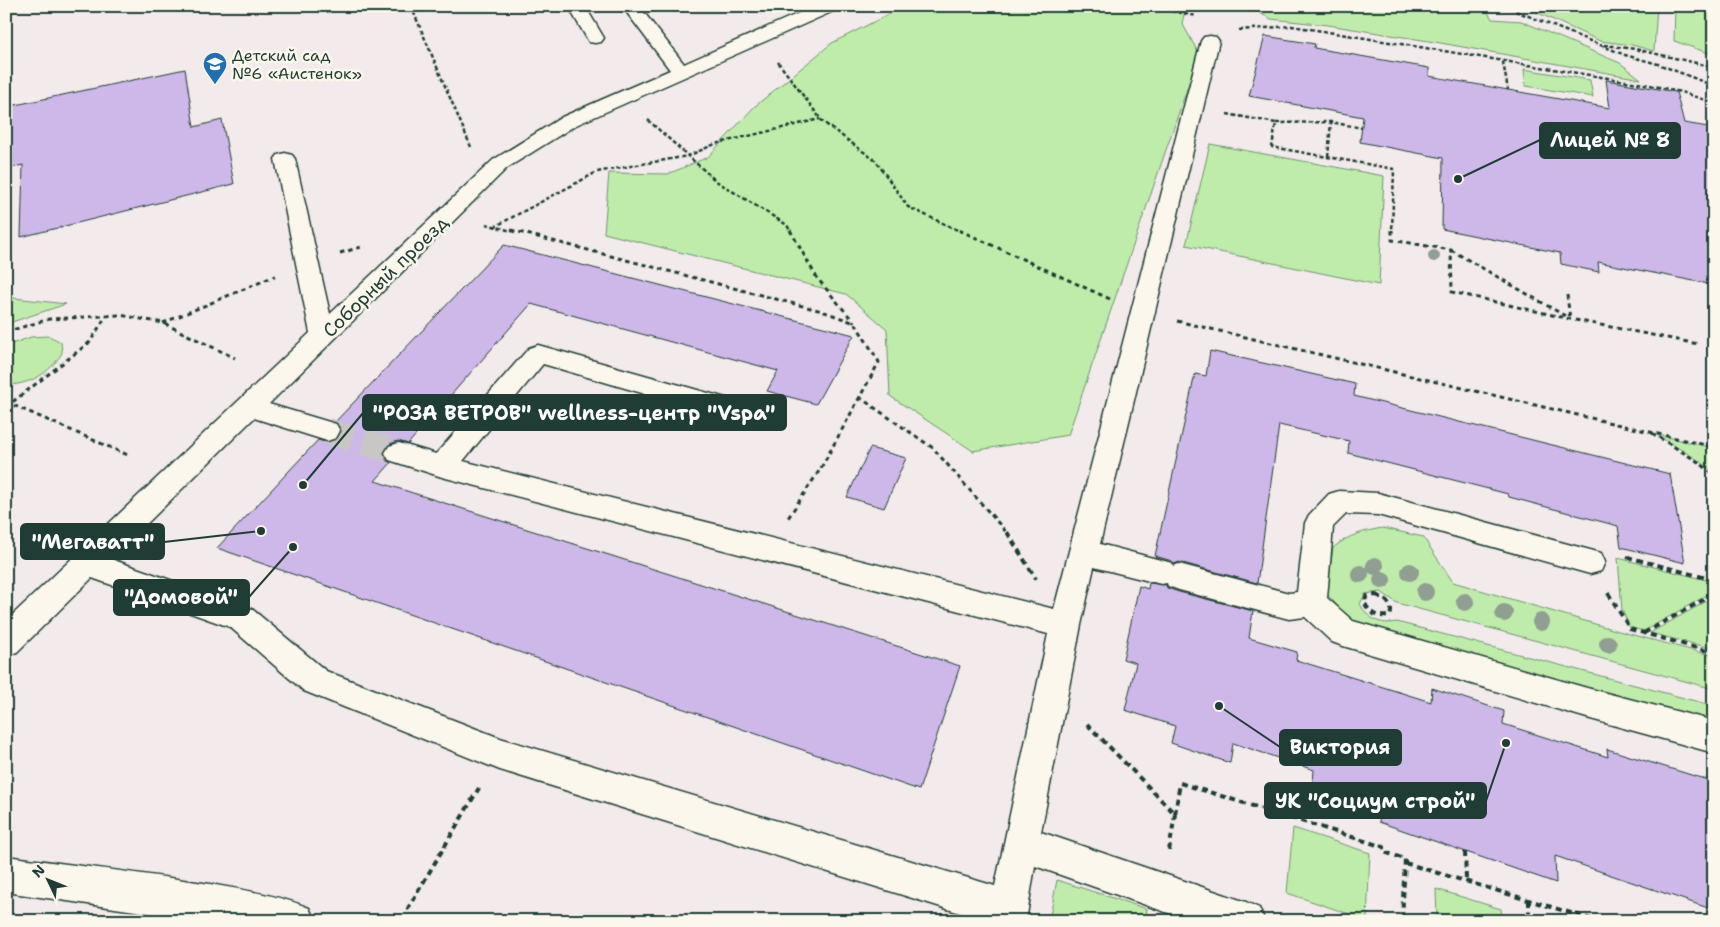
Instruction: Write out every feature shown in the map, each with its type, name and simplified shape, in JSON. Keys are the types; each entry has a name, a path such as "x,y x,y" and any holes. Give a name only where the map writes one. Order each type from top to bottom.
{"street":[{"path":"576,6 595,38"},
{"path":"630,6 680,71"},
{"name":"Соборный проезд","path":"6,642 500,164 569,121 830,6"},
{"path":"86,563 241,618 314,681 500,754 1008,915 1065,625 1210,41"},
{"path":"285,159 323,335"},
{"path":"442,466 538,354 724,407"},
{"path":"248,407 327,431"},
{"path":"399,454 1065,625"},
{"path":"1311,602 1319,523 1339,502 1378,504 1590,562"},
{"path":"1084,552 1289,606 1311,602"},
{"path":"1311,602 1343,632 1714,738"},
{"path":"1021,843 1246,921"},
{"path":"6,874 143,892 265,913 296,921"}],"path":[{"path":"412,6 472,149"},
{"path":"1146,6 1187,14"},
{"path":"1511,6 1516,11 1598,44 1714,86"},
{"path":"1232,31 1292,26 1650,85 1681,92 1714,103"},
{"path":"1598,44 1635,49 1714,67"},
{"path":"775,58 789,80 820,118 876,161 908,207 1142,314 1714,447"},
{"path":"1503,62 1508,90"},
{"path":"1218,113 1276,123 1331,122 1362,128"},
{"path":"646,118 716,182 787,225 817,278 855,323 879,362 821,468 768,549"},
{"path":"494,227 597,172 688,156 715,144 820,118"},
{"path":"1328,157 1331,122"},
{"path":"1276,123 1272,147 1394,169 1392,240 1451,250 1570,319"},
{"path":"485,224 812,308 855,323"},
{"path":"163,323 307,263 369,245"},
{"path":"1451,250 1452,292 1570,319 1698,344"},
{"path":"1567,295 1570,319"},
{"path":"6,332 49,319 120,315 163,323 235,358"},
{"path":"6,407 8,403 90,342 106,316"},
{"path":"859,397 933,448 1004,528 1065,625"},
{"path":"8,403 130,456"},
{"path":"1650,432 1700,463 1714,475"},
{"path":"1623,556 1714,580"},
{"path":"1590,562 1630,629 1714,653"},
{"path":"1644,633 1714,594"},
{"path":"1082,719 1175,814"},
{"path":"1163,892 1180,783 1384,847 1384,852 1405,859 1402,921"},
{"path":"407,910 476,793"},
{"path":"1465,852 1466,880"},
{"path":"1404,863 1598,921"},
{"path":"1529,900 1530,921"}],"green space":[{"path":"905,6 1186,6 1182,23 1199,54 1068,435 973,451 890,396 887,329 846,294 604,233 609,173 668,174 708,157 754,107 832,43"},
{"path":"1246,6 1484,6 1492,19 1521,21 1620,63 1641,79 1435,42 1328,25 1271,19"},
{"path":"1541,6 1657,6 1654,51 1632,45 1600,41 1527,8"},
{"path":"1675,6 1714,6 1714,55 1674,41"},
{"path":"1524,69 1590,80 1593,97 1526,86"},
{"path":"1210,144 1384,176 1379,285 1186,245"},
{"path":"6,297 66,304 6,324"},
{"path":"49,336 61,342 62,353 52,366 31,380 6,385 6,346 31,337"},
{"path":"1655,434 1714,448 1714,473 1701,462"},
{"path":"1383,528 1423,537 1453,582 1622,632 1714,656 1714,689 1397,603 1381,592 1365,594 1360,604 1371,618 1385,623 1397,622 1714,706 1714,728 1359,631 1327,594 1333,548 1356,534"},
{"path":"1618,558 1714,582 1714,591 1644,631 1630,628 1622,610"},
{"path":"1714,597 1714,649 1650,633"},
{"path":"1293,828 1370,853 1367,920 1287,893"},
{"path":"1057,880 1147,909 1145,921 1049,921"},
{"path":"1436,889 1501,909 1502,921 1437,921"}],"building":[{"path":"1265,36 1315,44 1314,48 1429,68 1429,76 1610,108 1606,80 1676,92 1684,123 1714,128 1714,285 1598,262 1599,272 1561,264 1560,253 1442,229 1443,158 1360,142 1363,117 1249,96"},
{"path":"185,69 194,127 222,120 234,184 21,237 23,165 6,169 6,107"},
{"path":"504,245 854,335 816,404 767,391 778,371 531,304 408,444 398,441 387,445 383,454 387,461 391,463 375,481 960,666 919,790 217,548 318,440 328,443 338,439 342,430 335,422"},
{"path":"1210,351 1355,384 1354,396 1670,474 1685,563 1621,547 1618,526 1509,497 1508,494 1348,453 1349,441 1279,425 1257,583 1179,562 1174,564 1172,561 1155,556 1195,374 1206,376"},
{"path":"870,448 906,458 884,508 847,497"},
{"path":"1149,583 1166,585 1167,588 1179,592 1253,611 1249,638 1297,652 1296,660 1431,702 1432,688 1504,711 1503,724 1608,757 1607,749 1714,782 1714,910 1555,856 1556,883 1379,822 1381,806 1313,782 1314,770 1233,743 1230,763 1171,743 1175,726 1125,710 1136,663 1123,659 1139,586 1148,589"}],"tunnel":[{"path":"327,431 399,453"}],"place":[{"name":"Детский сад №6 «Аистенок»","path":"215,85"},
{"name":"Лицей № 8","path":"1458,179"},
{"name":"\"РОЗА ВЕТРОВ\" wellness-центр \"Vspa\"","path":"303,485"},
{"name":"\"Мегаватт\"","path":"261,531"},
{"name":"\"Домовой\"","path":"293,547"},
{"name":"Виктория","path":"1219,706"},
{"name":"УК \"Социум строй\"","path":"1506,743"}]}
